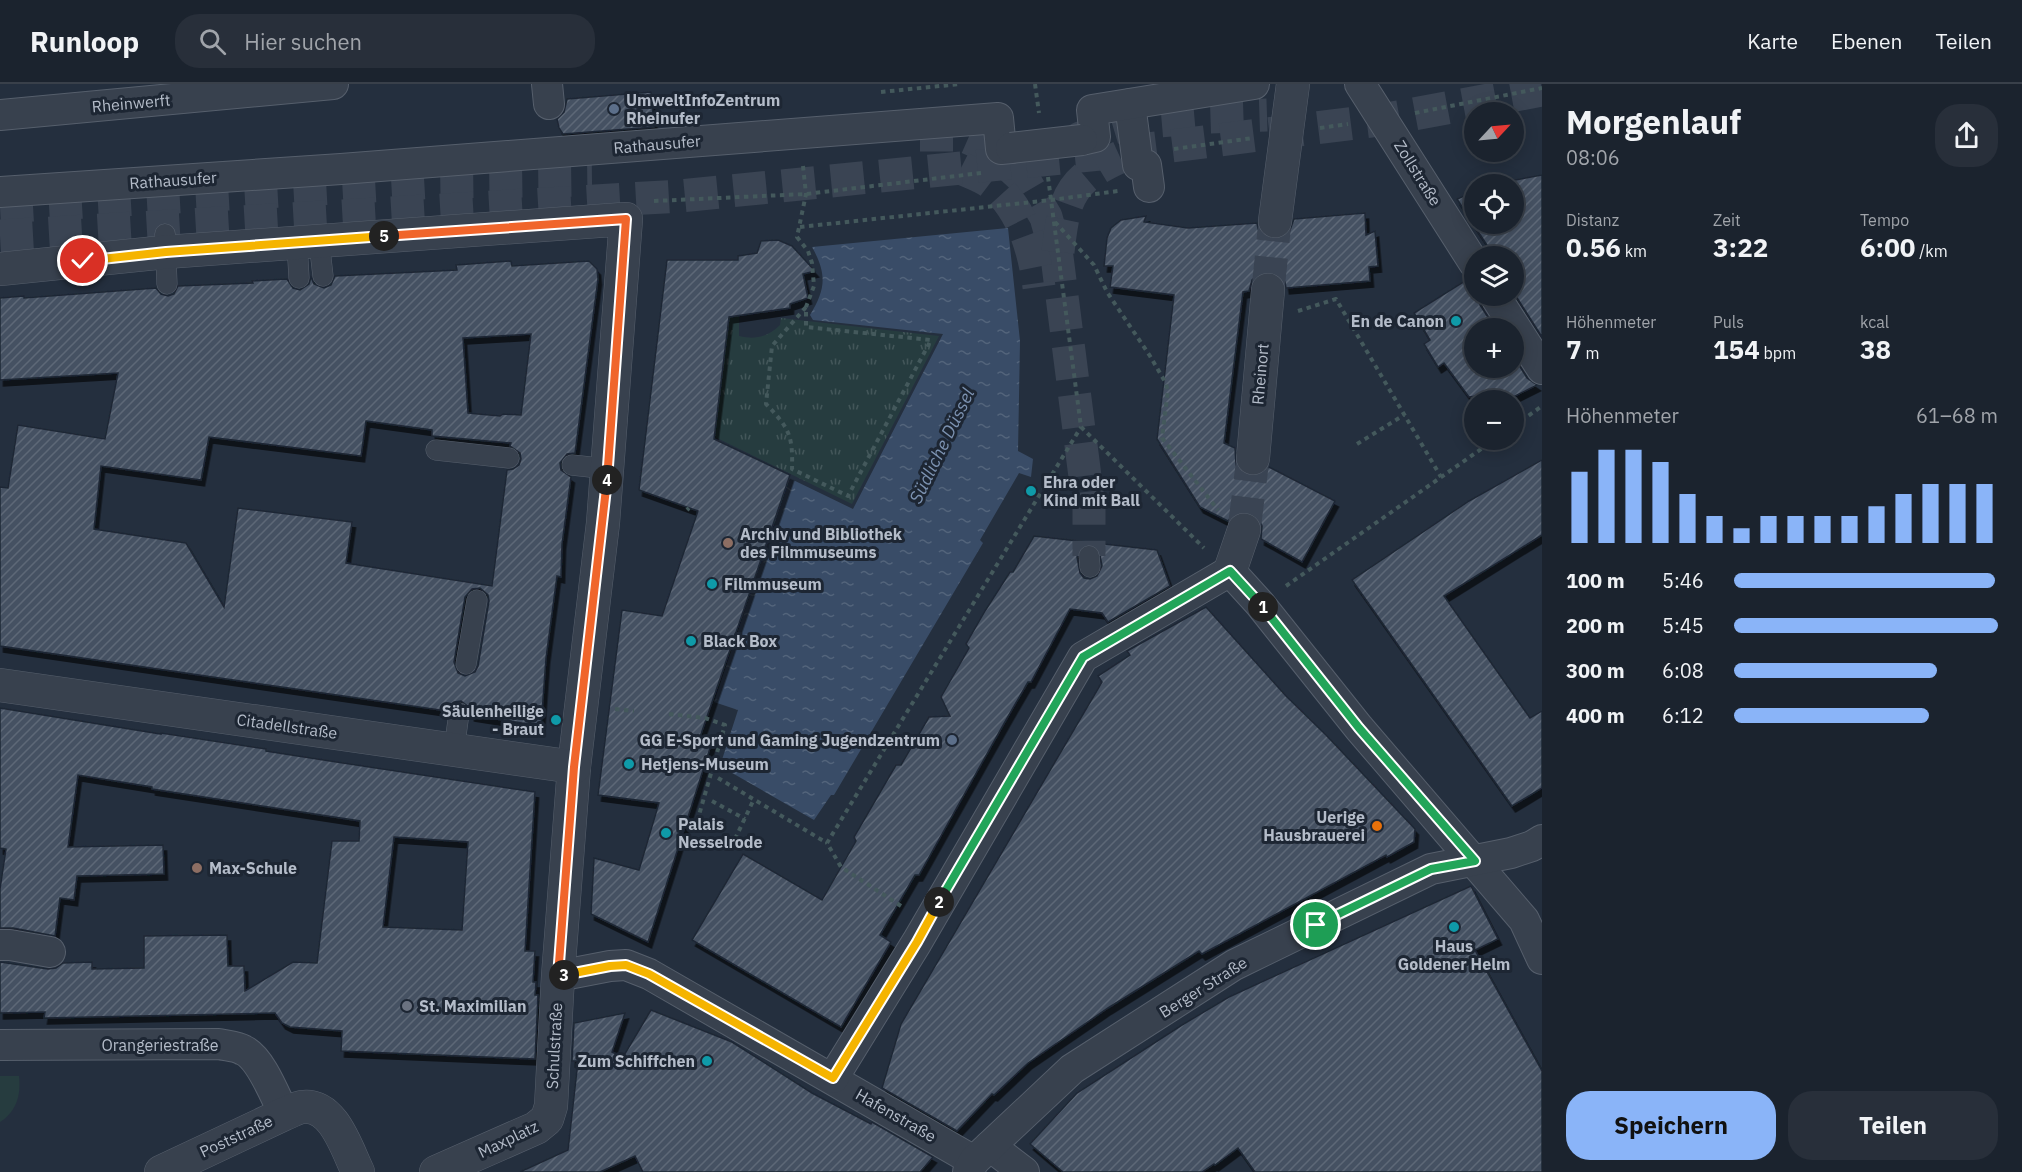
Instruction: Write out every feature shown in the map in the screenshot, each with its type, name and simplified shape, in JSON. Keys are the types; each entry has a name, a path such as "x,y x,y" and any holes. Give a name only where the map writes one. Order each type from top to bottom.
{"street":[{"name":"Rheinwerft","path":"0,115 333,84"},
{"name":"Rathausufer","path":"0,192 551,147 998,118 1001,149 1095,137 1092,110 1254,84"},
{"path":"1275,221 1293,84"},
{"name":"Zollstraße","path":"1360,84 1464,247"},
{"path":"1130,104 1138,165 1146,165 1149,187"},
{"path":"0,269 165,243 308,242 637,210"},
{"name":"Schulstraße","path":"547,1119 551,1106 558,976 574,767 637,210"},
{"name":"Rheinort","path":"1253,458 1268,290"},
{"path":"1501,306 1542,369"},
{"path":"1235,522 1230,571 1260,604 1359,728 1524,920 1542,959"},
{"path":"833,1078 917,942 1083,657 1230,571"},
{"name":"Citadellstraße","path":"0,686 574,767"},
{"name":"Berger Straße","path":"977,1160 1072,1069 1234,965 1431,869 1511,853 1542,840"},
{"path":"0,945 50,952"},
{"name":"Hafenstraße","path":"558,976 626,965 649,974 977,1160 1024,1172"},
{"name":"Orangeriestraße","path":"0,1045 219,1044 240,1048 248,1053 298,1111"},
{"path":"298,1111 327,1115 358,1172"},
{"name":"Poststraße","path":"163,1172 298,1111"},
{"name":"Maxplatz","path":"436,1172 536,1128 547,1119"}],"lane":[{"path":"308,242 323,276"},
{"path":"299,278 308,242"},
{"path":"165,243 167,284"},
{"path":"436,450 509,458"},
{"path":"572,465 608,469"},
{"path":"466,664 477,600"},
{"path":"454,750 459,713"}],"path":[{"path":"1035,84 1040,119"},
{"path":"800,132 806,194 797,237 808,251 812,263 814,286 806,307 772,346 766,404 787,429 793,446 792,469 848,496 931,340 806,327 806,307"},
{"path":"1046,165 1081,427 1199,544"},
{"path":"637,210 806,194 992,172"},
{"path":"800,227 1092,195"},
{"path":"1055,222 1094,265 1107,292 1164,380 1168,390 1162,438 1217,510 1235,522"},
{"path":"1265,322 1336,299 1441,477"},
{"path":"1524,419 1542,406"},
{"path":"1357,444 1404,415"},
{"path":"827,843 1081,427"},
{"path":"1260,604 1480,450"},
{"path":"669,714 705,718 725,725 699,815"},
{"path":"718,778 827,843 841,867 883,893"},
{"path":"735,838 754,800"},
{"path":"712,801 745,819"}],"green space":[{"path":"729,304 739,309 739,336 745,337 756,337 771,332 780,325 781,318 939,336 852,504 713,436"},
{"path":"0,1076 19,1076 19,1083 17,1102 6,1118 0,1122"}],"water":[{"name":"Südliche Düssel","path":"1008,228 1020,341 1018,451 1033,459 1031,477 1019,473 980,540 983,543 834,795 831,795 814,820 720,766 738,710 714,702 789,478 853,509 943,334 813,320 810,315 819,297 823,281 820,265 812,247"}],"building":[{"path":"651,92 654,127 563,134 559,128 557,119 564,112 567,99"},
{"path":"1542,175 1542,337 1522,306 1524,246 1488,246 1480,234 1524,234 1524,178"},
{"path":"1464,196 1464,210 1457,199"},
{"path":"1365,213 1366,235 1375,231 1378,266 1369,267 1370,281 1286,288 1285,282 1279,275 1269,271 1260,273 1252,280 1249,291 1243,292 1224,443 1235,448 1236,465 1243,474 1252,477 1260,475 1269,467 1335,501 1302,562 1261,539 1262,526 1258,518 1251,513 1240,512 1228,521 1200,507 1157,439 1174,295 1110,287 1113,266 1104,266 1107,238 1111,228 1121,220 1146,216 1144,222 1188,228 1257,223 1263,235 1273,240 1289,233 1294,219"},
{"path":"778,240 792,246 815,271 803,274 808,298 790,304 790,308 729,317 714,439 790,475 699,740 712,742 648,942 591,914 594,858 639,870 659,803 598,795 622,610 662,616 698,511 639,490 667,260 738,260 738,256 757,253 761,241"},
{"path":"511,261 512,266 589,261 597,269 598,279 575,453 567,454 560,463 561,470 571,477 562,544 561,577 557,576 546,658 541,726 471,715 470,708 461,701 454,702 447,711 0,646 0,487 8,488 18,425 105,439 118,373 0,380 0,298 156,288 161,294 168,296 174,294 178,286 253,283 252,281 287,279 293,288 300,290 309,284 311,277 314,284 324,288 331,285 335,276 457,270 456,265","holes":["531,334 521,415 468,413 463,338","366,421 432,430 432,436 511,443 510,446 520,453 521,459 519,465 507,470 492,586 346,563 352,522 238,508 224,607 186,543 94,529 101,466 201,480 209,437 361,456","480,588 488,595 489,601 478,666 475,672 465,676 458,673 454,662 465,597 472,589"]},
{"path":"1464,282 1464,306 1481,306 1488,318 1464,318 1464,378 1524,378 1524,373 1537,385 1524,392 1464,390 1444,363 1438,367 1424,344 1430,340 1414,313"},
{"path":"1542,460 1542,535 1444,596 1530,718 1542,711 1542,788 1512,806 1352,580 1469,501"},
{"path":"1034,536 1157,550 1170,586 1108,622 1102,613 1070,609 1031,682 1028,682 919,875 915,875 880,935 891,942 841,1027 692,940 743,854 822,900 856,841 854,837 896,765 901,765 929,717 950,716 941,697 969,648 966,644 985,611 1010,572 1013,572","holes":["1089,544 1095,545 1099,550 1102,566 1097,576 1090,579 1084,578 1080,573 1077,557 1082,547"]},
{"path":"1206,607 1286,696 1415,829 1414,842 1202,954 1199,951 1108,1008 1028,1063 994,1095 992,1094 957,1131 882,1088 901,1024 1102,682 1098,676 1130,655 1127,651"},
{"path":"0,708 535,792 525,951 535,951 533,982 536,982 535,995 538,995 535,1059 341,1051 342,1031 290,1027 282,1023 275,1013 44,1018 45,1012 0,1013 0,962 48,969 56,968 63,963 92,962 92,969 144,968 144,936 227,935 228,966 244,966 245,991 293,962 317,963 332,841 359,841 360,821 152,789 152,787 78,775 68,847 163,845 164,874 77,876 74,900 60,898 55,936 13,928 0,928 0,889 6,849 0,848","holes":["394,837 468,842 462,930 383,927"]},
{"path":"1471,886 1498,939 1475,950 1542,1071 1542,1172 1255,1172 1238,1148 1202,1172 1063,1172 1030,1144 1077,1093 1229,997"},
{"path":"651,1010 732,1042 812,1093 871,1124 872,1122 933,1157 920,1172 643,1172 635,1156 600,1172 520,1172 568,1150 578,1061 572,1061 574,1023 625,1013 612,1052 623,1057"}],"tunnel":[{"path":"0,236 680,196 1132,151 1387,119 1542,90"},
{"path":"1070,148 1080,138 1126,124 1207,117 1267,115"},
{"path":"920,135 962,135 989,147 1023,178 1046,217 1057,257 1089,508 1089,556"},
{"path":"1058,252 1063,218 1072,193 1090,174 1120,157"},
{"path":"961,168 991,183 1011,204 1030,244 1039,287"},
{"path":"0,207 440,182 592,180"},
{"path":"1268,290 1275,221"},
{"path":"1244,530 1253,458"}],"place":[{"name":"UmweltInfoZentrum Rheinufer","path":"614,109"},
{"name":"En de Canon","path":"1456,321"},
{"name":"Ehra oder Kind mit Ball","path":"1031,491"},
{"name":"Archiv und Bibliothek des Filmmuseums","path":"728,543"},
{"name":"Filmmuseum","path":"712,584"},
{"name":"Black Box","path":"691,641"},
{"name":"Säulenheilige - Braut","path":"556,720"},
{"name":"GG E-Sport und Gaming Jugendzentrum","path":"952,740"},
{"name":"Hetjens-Museum","path":"629,764"},
{"name":"Uerige Hausbrauerei","path":"1377,826"},
{"name":"Palais Nesselrode","path":"666,833"},
{"name":"Max-Schule","path":"197,868"},
{"name":"Haus Goldener Helm","path":"1454,927"},
{"name":"St. Maximilian","path":"407,1006"},
{"name":"Zum Schiffchen","path":"707,1061"}],"route":[{"path":"83,261 166,252 626,219 608,469 574,767 558,976 626,965 649,974 833,1078 917,942 1083,657 1230,571 1260,604 1359,728 1475,861 1431,869 1316,925"}]}
